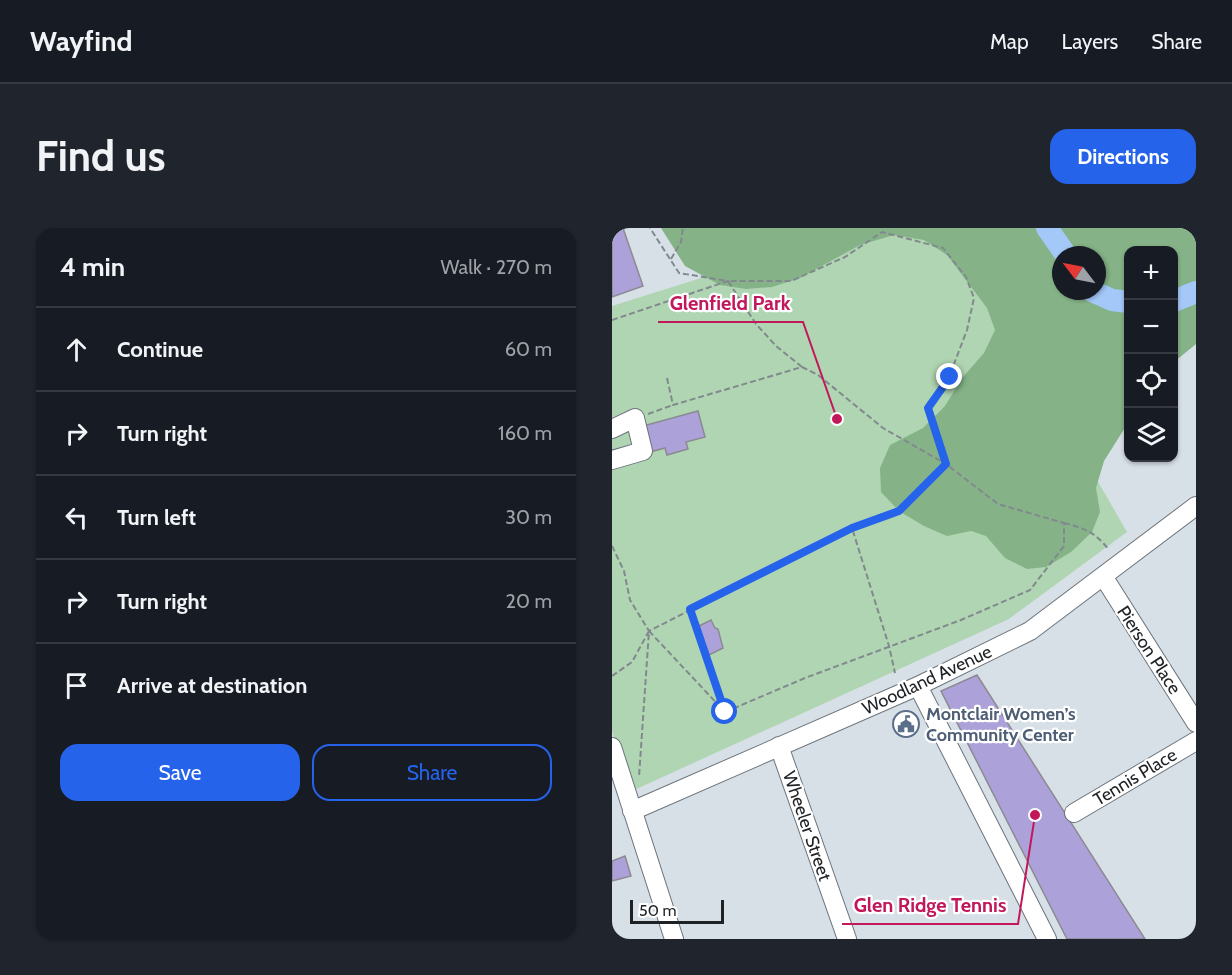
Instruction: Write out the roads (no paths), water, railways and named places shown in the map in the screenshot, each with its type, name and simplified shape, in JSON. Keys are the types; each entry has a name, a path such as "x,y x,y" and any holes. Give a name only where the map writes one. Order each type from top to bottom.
{"street":[{"path":"612,429 635,418 643,451 612,460"},
{"name":"Woodland Avenue","path":"632,811 918,686 1030,631 1196,506"},
{"name":"Pierson Place","path":"1103,576 1196,723"},
{"path":"918,686 1047,939"},
{"name":"Tennis Place","path":"1074,813 1196,741"},
{"name":"Wheeler Street","path":"779,746 847,939"},
{"path":"612,747 674,939"}],"waterway":[{"path":"1047,228 1060,246"},
{"path":"1176,300 1196,292"},
{"path":"1106,297 1124,302"}],"place":[{"name":"Glenfield Park","path":"837,419"},
{"name":"Montclair Women’s Community Center","path":"906,724"},
{"name":"Glen Ridge Tennis","path":"1035,815"}]}
